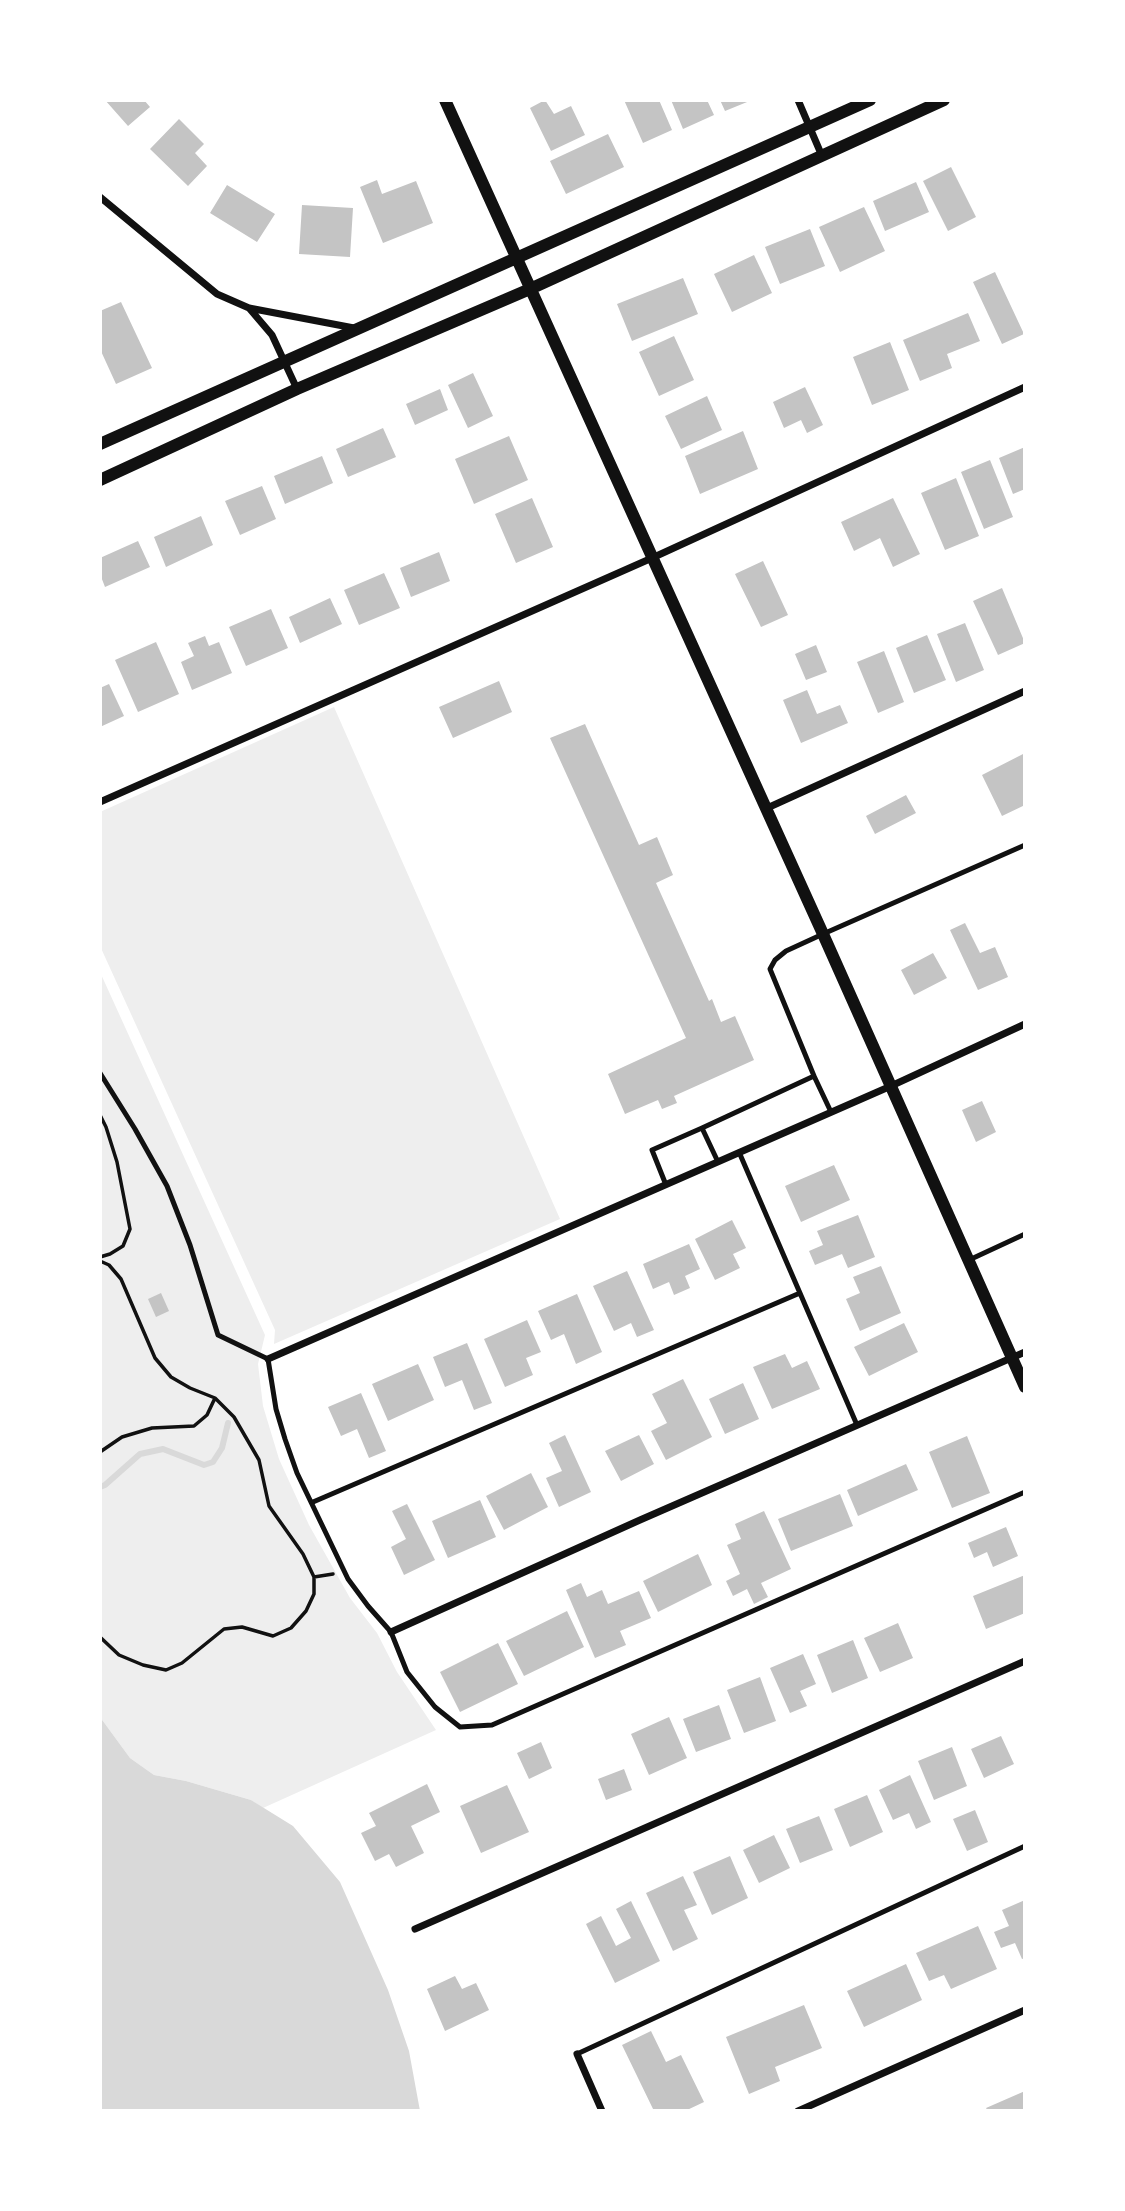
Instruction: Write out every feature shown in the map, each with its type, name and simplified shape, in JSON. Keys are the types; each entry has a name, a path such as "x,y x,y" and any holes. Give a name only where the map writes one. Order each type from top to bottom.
{"street":[{"path":"445,100 1025,1387"},
{"path":"798,100 822,156"},
{"path":"100,444 870,100"},
{"path":"100,480 297,389 530,289 944,100"},
{"path":"100,197 217,294 249,308 354,329"},
{"path":"249,308 272,335 297,389"},
{"path":"100,803 652,558 1025,387"},
{"path":"765,809 1025,691"},
{"path":"268,1359 891,1086 1025,1024"},
{"path":"391,1632 1025,1352"},
{"path":"415,1929 1025,1661"},
{"path":"798,2111 1025,2010"},
{"path":"577,2054 602,2111"}],"lane":[{"path":"831,1112 770,969 775,960 786,951 1025,845"},
{"path":"100,1073 167,1186 190,1245 218,1335 268,1359 276,1409 297,1473 348,1579 391,1632 407,1672 435,1707 460,1727 492,1725 1025,1492"},
{"path":"666,1185 652,1150 814,1076"},
{"path":"702,1128 718,1162"},
{"path":"739,1153 857,1425"},
{"path":"968,1260 1025,1234"},
{"path":"313,1502 800,1293"},
{"path":"577,2054 1025,1846"}],"path":[{"path":"100,1115 117,1162 130,1230 123,1246 100,1259 121,1279 155,1358 172,1377 215,1398 234,1416 259,1460 269,1506 303,1554 314,1577 314,1594 306,1611 291,1628 273,1636 242,1628 224,1629 182,1663 166,1670 143,1665 120,1655 100,1637"},
{"path":"100,1452 121,1437 152,1428 194,1426 207,1415 215,1398"}],"shaded area":[{"path":"334,707 560,1219 274,1344 275,1330 100,946 100,812"},
{"path":"100,972 265,1335 258,1364 263,1406 279,1459 309,1525 350,1598 377,1633 397,1672 436,1730 263,1808 251,1800 186,1781 154,1775 130,1758 100,1717"},
{"path":"100,1717 130,1758 154,1775 186,1781 251,1800 293,1826 340,1882 388,1990 409,2051 420,2111 100,2111"}],"building":[{"path":"105,100 144,100 150,107 128,126"},
{"path":"545,100 554,114 571,106 585,135 551,151 530,108"},
{"path":"624,100 659,100 672,130 643,143"},
{"path":"671,100 707,100 714,115 683,129"},
{"path":"720,100 752,100 725,111"},
{"path":"179,119 204,144 195,153 207,166 188,186 150,149"},
{"path":"608,134 624,167 566,194 550,161"},
{"path":"951,167 976,217 948,231 923,181"},
{"path":"377,180 382,194 416,181 433,223 383,243 360,187"},
{"path":"916,182 929,212 885,231 873,201"},
{"path":"227,185 275,214 257,242 210,213"},
{"path":"302,205 353,208 350,257 299,254"},
{"path":"864,207 885,251 840,272 819,227"},
{"path":"810,229 825,266 780,284 765,247"},
{"path":"754,255 772,293 732,312 714,274"},
{"path":"995,272 1024,334 1002,344 973,282"},
{"path":"683,278 698,314 632,341 617,304"},
{"path":"121,302 152,368 116,384 100,349 100,311"},
{"path":"968,313 980,341 947,354 952,368 920,381 903,340"},
{"path":"674,336 694,380 659,396 639,352"},
{"path":"890,342 909,390 872,405 853,357"},
{"path":"473,373 493,416 468,428 448,385"},
{"path":"805,387 823,425 807,433 801,420 784,428 773,402"},
{"path":"440,389 448,410 415,425 406,404"},
{"path":"707,396 722,430 681,449 665,416"},
{"path":"383,428 396,457 348,477 336,449"},
{"path":"743,431 758,469 700,494 685,456"},
{"path":"509,436 528,480 474,504 455,459"},
{"path":"1025,447 1025,489 1013,494 999,458"},
{"path":"322,456 333,483 285,504 274,476"},
{"path":"990,460 1013,517 984,529 961,472"},
{"path":"956,478 979,536 945,550 921,493"},
{"path":"262,486 276,519 240,535 225,501"},
{"path":"532,498 553,547 516,563 495,514"},
{"path":"893,498 920,554 893,567 880,538 854,551 841,522"},
{"path":"201,516 213,545 166,567 154,537"},
{"path":"138,541 150,567 105,587 100,574 100,558"},
{"path":"439,552 450,581 411,597 400,568"},
{"path":"763,561 788,615 761,627 735,574"},
{"path":"384,573 400,608 359,625 344,590"},
{"path":"1002,588 1025,643 998,655 973,601"},
{"path":"330,598 342,624 300,643 289,617"},
{"path":"271,609 288,648 246,666 229,627"},
{"path":"965,623 984,670 956,682 937,634"},
{"path":"927,635 946,680 914,693 896,648"},
{"path":"205,636 209,646 219,642 232,673 192,690 181,662 194,656 188,643"},
{"path":"156,642 179,694 138,712 115,660"},
{"path":"816,645 827,672 806,680 795,654"},
{"path":"884,651 904,702 878,713 857,662"},
{"path":"499,681 512,712 453,738 439,707"},
{"path":"109,684 124,716 100,727 100,688"},
{"path":"807,690 817,714 840,705 848,723 801,743 783,700"},
{"path":"585,724 639,845 657,837 673,875 656,883 709,1001 712,999 721,1022 735,1016 754,1060 674,1096 677,1103 662,1109 658,1100 625,1114 608,1074 686,1038 550,738"},
{"path":"1025,753 1025,805 1002,816 982,775"},
{"path":"906,795 916,813 875,834 866,816"},
{"path":"965,923 980,953 995,947 1008,977 978,990 950,930"},
{"path":"933,953 947,978 914,995 901,970"},
{"path":"982,1101 996,1132 976,1142 962,1110"},
{"path":"834,1165 850,1200 801,1222 785,1186"},
{"path":"858,1215 875,1257 848,1268 842,1254 815,1265 809,1251 823,1245 817,1231"},
{"path":"732,1220 746,1248 733,1254 740,1268 715,1280 695,1239"},
{"path":"689,1244 700,1269 685,1276 690,1288 674,1295 669,1282 653,1289 643,1264"},
{"path":"881,1266 901,1313 860,1331 846,1299 860,1293 853,1277"},
{"path":"627,1271 654,1330 637,1337 631,1323 614,1331 593,1286"},
{"path":"161,1293 169,1311 156,1317 148,1299"},
{"path":"577,1294 602,1352 576,1364 564,1334 551,1340 538,1311"},
{"path":"527,1320 541,1352 526,1358 533,1375 505,1387 484,1339"},
{"path":"904,1323 918,1352 869,1376 854,1347"},
{"path":"467,1343 492,1403 474,1410 462,1380 445,1387 433,1357"},
{"path":"785,1354 792,1368 807,1361 820,1389 772,1409 753,1367"},
{"path":"418,1364 434,1400 388,1421 372,1384"},
{"path":"683,1379 712,1437 666,1460 651,1431 667,1423 652,1394"},
{"path":"743,1383 759,1419 725,1434 709,1399"},
{"path":"361,1393 386,1451 369,1458 357,1429 341,1436 328,1407"},
{"path":"565,1435 591,1492 559,1507 546,1478 562,1471 549,1443"},
{"path":"639,1435 654,1464 621,1481 605,1451"},
{"path":"967,1436 990,1493 952,1508 929,1452"},
{"path":"906,1464 918,1490 858,1516 847,1490"},
{"path":"531,1473 548,1507 504,1530 486,1496"},
{"path":"840,1494 853,1526 791,1551 778,1519"},
{"path":"480,1500 496,1537 448,1558 432,1521"},
{"path":"407,1504 435,1560 404,1575 391,1547 406,1539 392,1511"},
{"path":"764,1511 791,1569 761,1583 768,1597 754,1604 747,1589 733,1596 726,1581 740,1574 727,1545 741,1539 735,1524"},
{"path":"1006,1527 1018,1556 993,1567 987,1552 974,1558 968,1543"},
{"path":"698,1554 712,1585 658,1612 643,1581"},
{"path":"1025,1575 1025,1613 986,1629 973,1596"},
{"path":"581,1583 587,1597 602,1590 608,1604 639,1591 651,1618 620,1631 626,1645 595,1658 566,1590"},
{"path":"567,1611 584,1647 524,1676 506,1641"},
{"path":"898,1623 913,1658 880,1672 864,1638"},
{"path":"853,1640 868,1678 832,1693 817,1655"},
{"path":"498,1643 518,1684 460,1712 440,1672"},
{"path":"803,1654 816,1684 800,1691 807,1706 790,1713 770,1668"},
{"path":"760,1677 776,1721 744,1733 727,1690"},
{"path":"719,1705 731,1739 696,1752 683,1719"},
{"path":"669,1717 687,1758 649,1775 631,1734"},
{"path":"1001,1736 1014,1764 984,1778 971,1749"},
{"path":"541,1742 552,1768 529,1779 517,1753"},
{"path":"952,1747 967,1786 934,1800 918,1761"},
{"path":"624,1769 632,1790 606,1800 598,1779"},
{"path":"910,1775 931,1822 916,1829 909,1813 893,1820 879,1790"},
{"path":"427,1784 440,1812 411,1826 424,1853 396,1867 389,1854 375,1861 361,1833 376,1826 369,1813"},
{"path":"507,1785 529,1832 481,1853 460,1806"},
{"path":"867,1795 883,1832 850,1847 834,1809"},
{"path":"975,1810 988,1842 967,1851 953,1819"},
{"path":"819,1816 833,1850 800,1863 786,1829"},
{"path":"774,1835 790,1868 759,1883 743,1850"},
{"path":"730,1856 748,1898 712,1915 693,1872"},
{"path":"683,1876 697,1905 684,1910 698,1939 673,1951 646,1893"},
{"path":"1025,1900 1025,1958 1022,1959 1015,1943 1001,1948 994,1932 1009,1926 1002,1910"},
{"path":"631,1901 660,1961 615,1983 586,1924 601,1916 616,1946 631,1938 616,1909"},
{"path":"978,1926 997,1969 951,1989 944,1975 929,1981 916,1953"},
{"path":"906,1964 922,2000 864,2027 847,1991"},
{"path":"455,1976 462,1989 476,1983 489,2010 445,2031 427,1989"},
{"path":"804,2005 822,2048 775,2067 780,2081 749,2094 726,2037"},
{"path":"651,2031 666,2062 681,2055 704,2102 685,2111 654,2111 622,2045"},
{"path":"1025,2091 1025,2111 988,2111 986,2108"}],"waterway":[{"path":"100,1487 140,1454 163,1449 204,1465 213,1462 222,1448 228,1423"}]}
